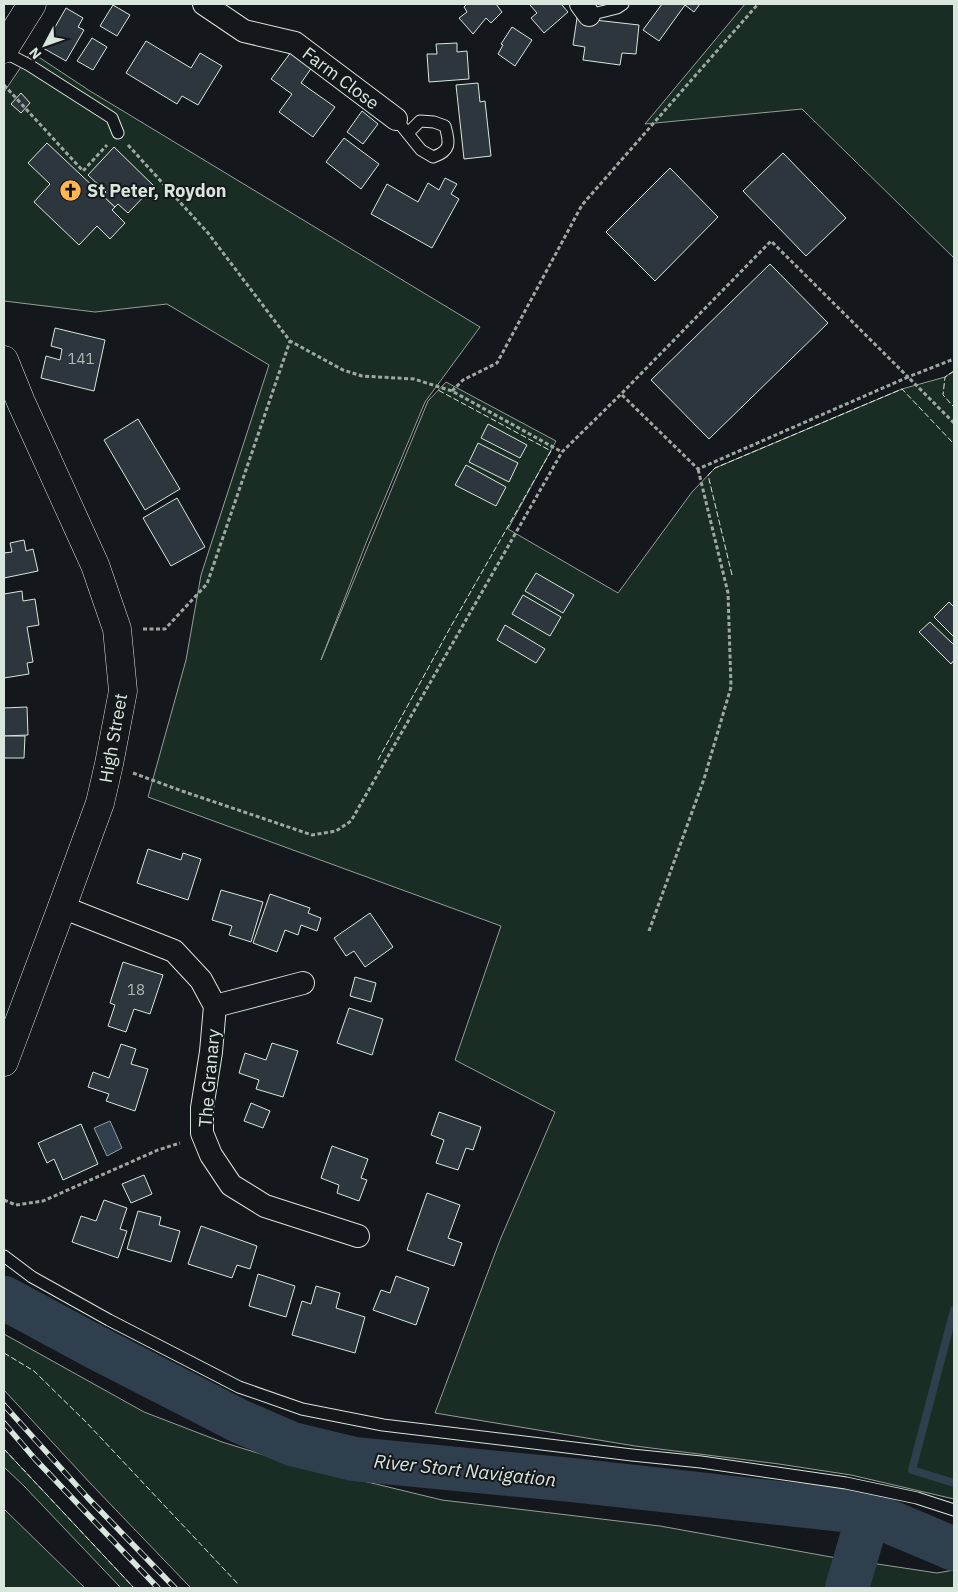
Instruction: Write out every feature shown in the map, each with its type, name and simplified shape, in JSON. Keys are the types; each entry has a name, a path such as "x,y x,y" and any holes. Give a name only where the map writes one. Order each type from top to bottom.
{"main road":[{"path":"4,51 32,4"},
{"name":"High Street","path":"4,360 21,402 96,565 117,629 123,691 100,803 4,1062"}],"street":[{"name":"Farm Close","path":"204,4 244,31 295,43 402,126"},
{"name":"The Granary","path":"62,907 174,951 201,980 215,1006 211,1052 202,1108 202,1133 211,1155 231,1184 265,1206 358,1236"},
{"name":"The Granary","path":"215,1006 303,983"}],"lane":[{"path":"585,9 617,8 623,4"},
{"path":"4,51 29,64 112,118 118,133"},
{"path":"4,1256 32,1277 109,1320 239,1387 302,1409 383,1425 701,1462 846,1483 917,1498 954,1510"}],"path":[{"path":"452,391 463,380 497,364 582,205 758,4"},
{"path":"4,85 84,170 118,133 208,233 290,341 343,370 362,376 414,379 452,391 562,452"},
{"path":"109,764 312,835 336,831 351,821 562,452 622,394 771,241 954,424"},
{"path":"117,629 165,629 206,584 290,341"},
{"path":"698,469 954,358"},
{"path":"622,394 698,469 728,593 731,687 704,779 649,931"},
{"path":"4,1200 16,1205 43,1201 158,1150 202,1133"}],"green space":[{"path":"745,4 954,4 954,258 802,109 645,124"},
{"path":"31,52 90,91 480,327 425,402 366,543 321,660 428,401 446,382 556,441 508,529 618,593 692,492 715,468 902,389 945,377 954,371 954,1499 851,1475 635,1446 435,1413 500,1240 555,1112 455,1060 501,926 148,797 186,660 201,575 269,365 167,304 95,312 4,301 4,92"},
{"path":"4,1334 144,1412 222,1442 293,1464 442,1500 660,1526 831,1557 937,1573 954,1570 954,1588 191,1588 4,1390"},
{"path":"4,1449 134,1588 121,1588 4,1467"},
{"path":"4,1509 85,1588 4,1588"}],"water":[{"path":"110,1121 122,1148 107,1156 94,1128"}],"building":[{"path":"467,4 496,4 502,12 491,23 486,18 473,34 459,18 467,12 464,7"},
{"path":"561,4 568,12 544,33 531,18 537,13 530,5"},
{"path":"662,4 700,4 694,12 685,5 659,41 643,30"},
{"path":"113,5 130,15 117,36 100,26"},
{"path":"66,8 83,18 78,27 84,30 66,61 43,48"},
{"path":"577,18 639,25 636,54 622,53 620,65 583,60 585,47 573,45"},
{"path":"512,27 532,40 515,66 498,54 503,45 501,44"},
{"path":"92,38 107,47 93,70 77,61"},
{"path":"146,41 191,68 200,53 222,66 198,105 182,96 177,104 126,73"},
{"path":"457,43 457,52 467,51 469,79 429,82 427,54 437,54 436,44"},
{"path":"294,48 315,63 301,83 335,107 313,137 279,112 292,94 271,79"},
{"path":"478,83 480,102 485,101 491,156 464,159 456,85"},
{"path":"21,93 30,103 21,113 11,104"},
{"path":"362,111 378,124 363,144 347,132"},
{"path":"344,138 379,164 361,189 326,162"},
{"name":"St Peter, Roydon","path":"47,143 115,207 112,210 125,223 110,239 97,226 79,245 34,202 50,184 28,163"},
{"path":"114,147 154,186 128,213 118,204 115,207 103,196 106,192 88,175"},
{"path":"783,153 846,218 806,256 743,191"},
{"path":"670,168 718,217 655,281 606,232"},
{"path":"445,178 457,184 451,194 459,199 432,248 371,214 387,184 418,202 428,183 439,190"},
{"path":"770,264 828,323 709,439 651,380"},
{"path":"55,328 105,340 94,391 41,378 46,356 60,360 62,349 51,346"},
{"path":"138,419 180,489 145,510 104,440"},
{"path":"488,424 527,445 520,458 481,438"},
{"path":"478,443 518,463 509,482 469,462"},
{"path":"466,465 506,487 496,506 455,485"},
{"path":"177,498 205,547 171,566 143,518"},
{"path":"24,540 26,551 33,549 38,571 4,578 4,553 12,552 10,543"},
{"path":"536,573 574,595 563,613 525,591"},
{"path":"22,591 23,601 35,599 39,625 27,627 33,662 27,663 29,674 4,678 4,594"},
{"path":"523,595 561,617 550,636 512,614"},
{"path":"949,602 954,607 954,637 934,617"},
{"path":"930,622 954,645 954,660 951,664 919,632"},
{"path":"505,625 545,649 536,663 497,640"},
{"path":"27,707 28,735 4,736 4,708"},
{"path":"4,736 25,736 24,758 4,758"},
{"path":"148,849 181,860 183,853 201,859 188,900 137,883"},
{"path":"221,890 263,902 251,942 229,935 232,926 212,920"},
{"path":"270,894 310,908 308,913 321,918 317,931 301,925 298,935 285,930 277,952 253,943"},
{"path":"370,913 393,947 365,967 354,951 346,956 334,938"},
{"path":"123,962 163,975 150,1014 134,1009 126,1032 108,1026 115,1005 110,1003"},
{"path":"355,977 376,983 371,1002 350,996"},
{"path":"349,1008 383,1019 372,1055 337,1043"},
{"path":"272,1043 298,1051 283,1097 256,1089 259,1080 239,1073 245,1053 266,1060"},
{"path":"121,1044 136,1049 131,1064 148,1069 135,1111 106,1101 109,1094 88,1087 93,1072 109,1078"},
{"path":"251,1103 270,1111 263,1128 244,1121"},
{"path":"439,1112 481,1127 473,1150 466,1148 458,1170 436,1163 444,1140 431,1135"},
{"path":"81,1124 98,1164 63,1180 54,1159 47,1163 38,1143"},
{"path":"332,1146 368,1159 361,1178 367,1180 359,1201 337,1193 339,1185 321,1178"},
{"path":"144,1175 152,1194 131,1203 122,1184"},
{"path":"427,1193 460,1205 448,1238 462,1243 454,1266 407,1250"},
{"path":"104,1200 127,1208 120,1229 127,1231 118,1258 72,1242 81,1216 96,1221"},
{"path":"138,1211 161,1217 159,1225 180,1231 171,1262 127,1249"},
{"path":"201,1226 257,1246 250,1269 237,1265 232,1278 188,1264"},
{"path":"258,1274 295,1286 286,1317 249,1306"},
{"path":"396,1276 429,1288 416,1325 373,1310 381,1290 390,1293"},
{"path":"316,1286 340,1293 336,1308 365,1317 355,1353 292,1335 302,1301 311,1304"}],"waterway":[{"name":"River Stort Navigation","path":"4,1298 239,1421 292,1444 354,1459 572,1480 869,1513 954,1549"},
{"path":"954,1310 912,1470 954,1483"},
{"path":"847,1588 869,1513"}],"railway":[{"path":"4,1405 87,1497 175,1588"},
{"path":"4,1423 35,1459 158,1588"}],"fence":[{"path":"954,371 945,377 943,395 954,407"},
{"path":"732,575 708,475 715,468 902,389 954,444"},
{"path":"378,760 450,628 551,451 438,390"},
{"path":"4,1353 34,1371 86,1422 238,1584"},
{"path":"4,1449 134,1588"}],"place":[{"name":"St Peter, Roydon","path":"71,190"}]}
